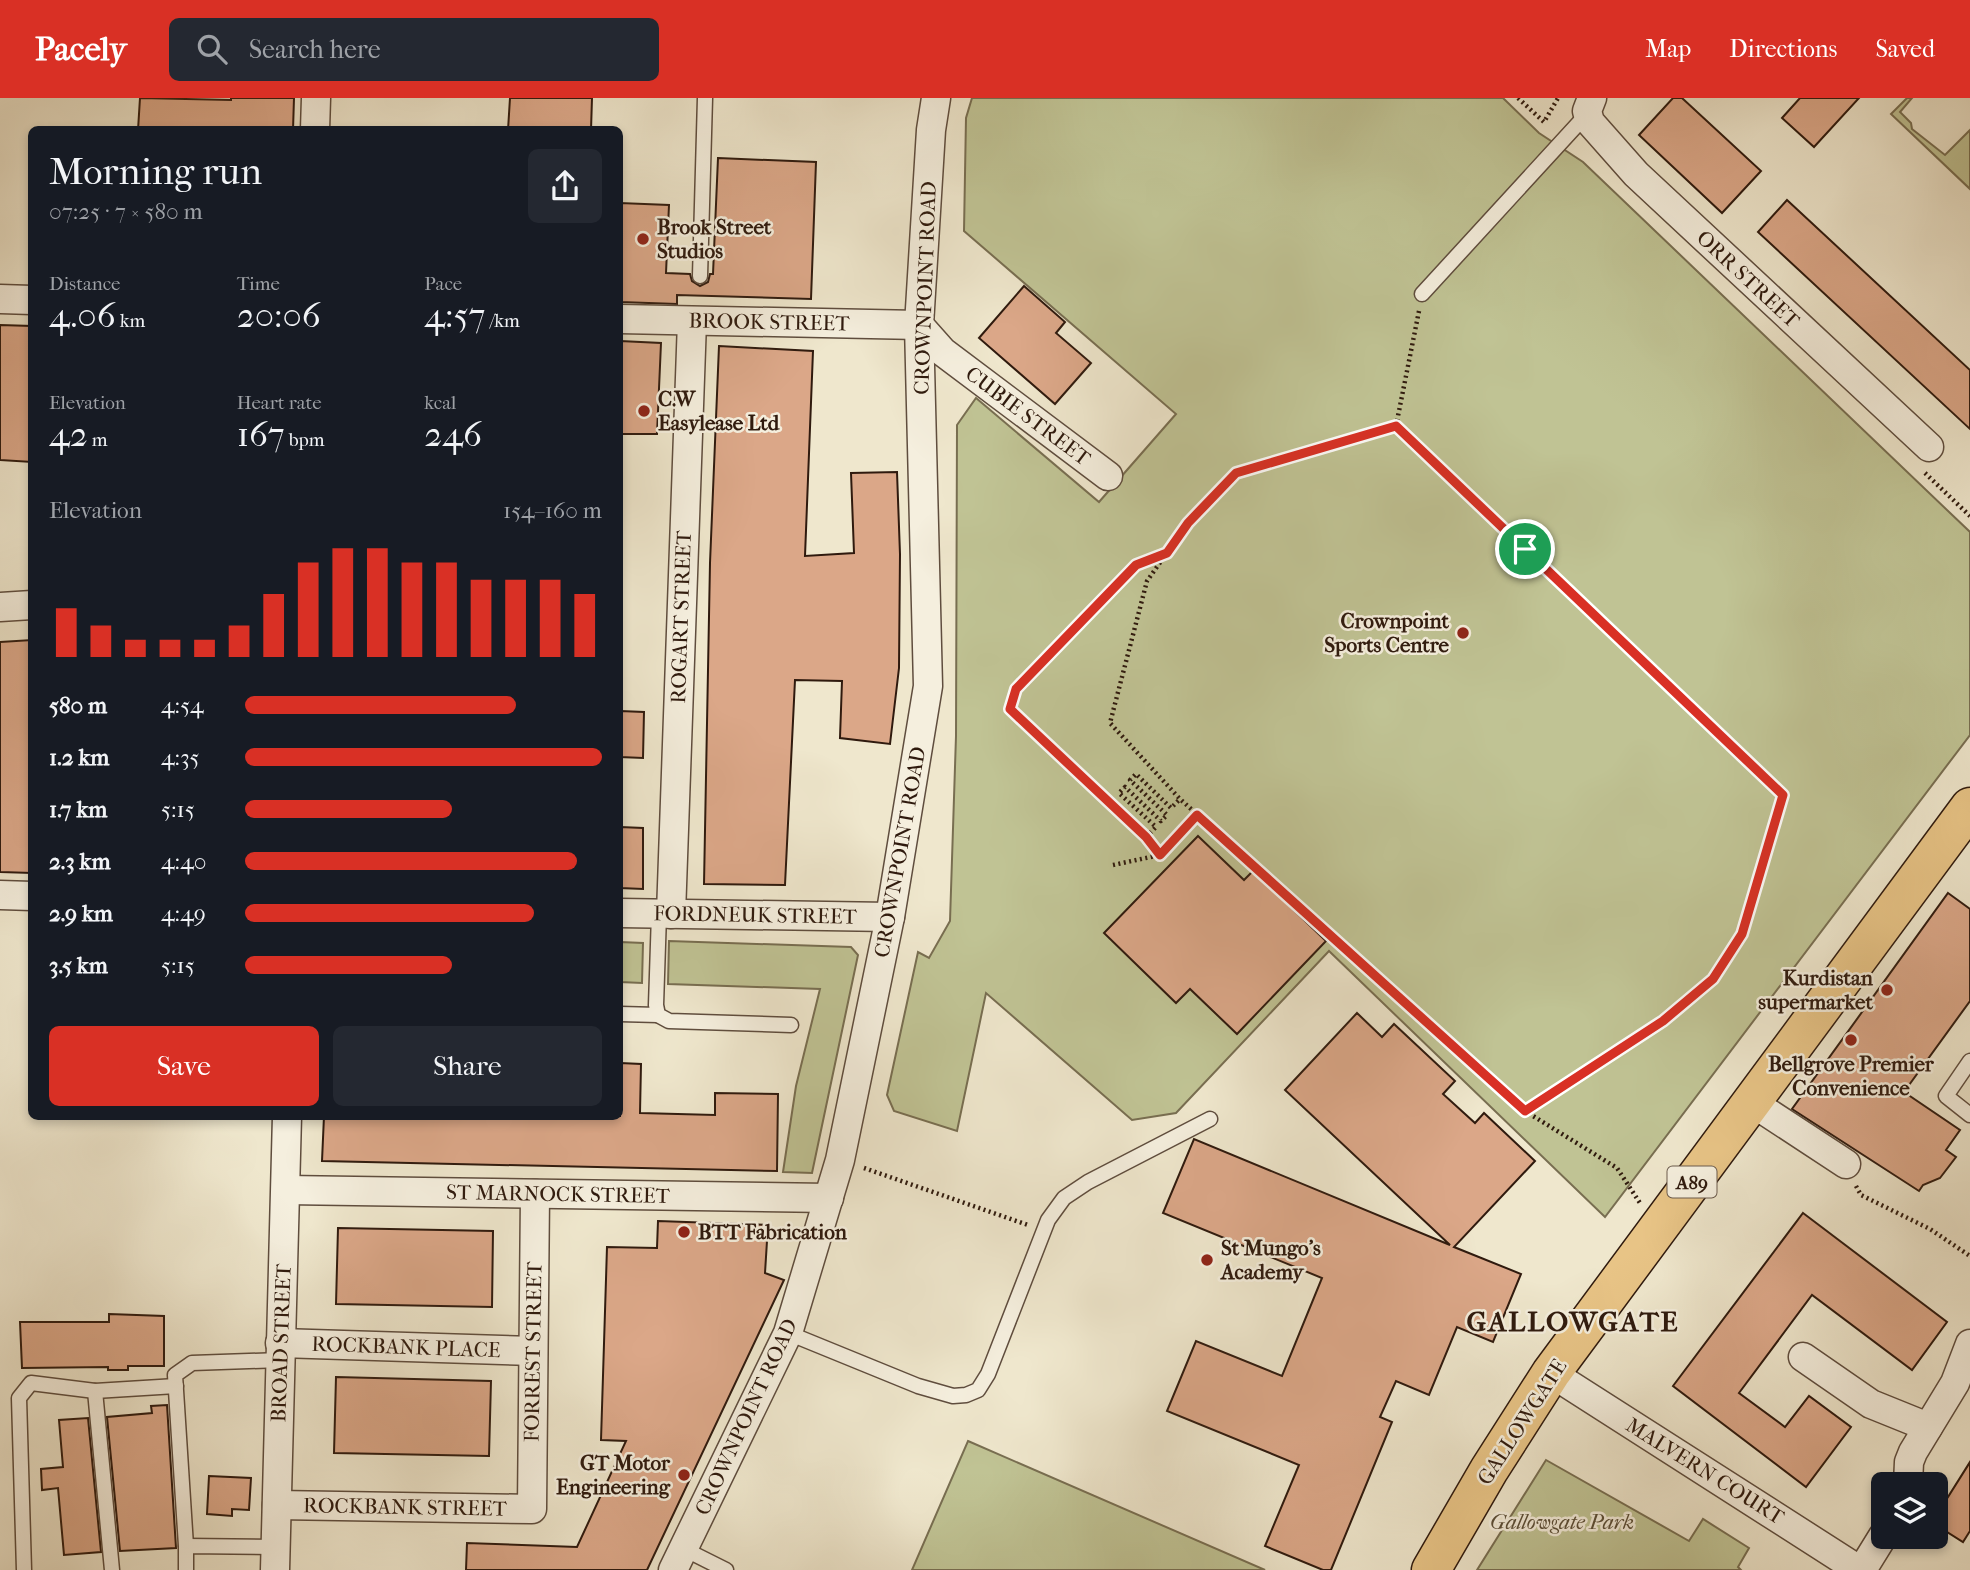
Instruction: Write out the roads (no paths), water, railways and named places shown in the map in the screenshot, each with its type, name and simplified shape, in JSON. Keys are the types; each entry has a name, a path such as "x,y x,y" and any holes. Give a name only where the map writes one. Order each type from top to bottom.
{"main road":[{"name":"GALLOWGATE","path":"1431,1570 1551,1373 1970,807"}],"street":[{"path":"315,126 316,98"},
{"name":"CROWNPOINT ROAD","path":"678,1560 788,1333 840,1160 890,917 928,685 919,325 931,130 936,98"},
{"name":"ORR STREET","path":"1590,104 1594,127 1636,174 1929,447"},
{"path":"0,299 28,300"},
{"name":"BROOK STREET","path":"623,319 919,325"},
{"name":"ROGART STREET","path":"665,914 692,321"},
{"name":"CUBIE STREET","path":"919,325 943,352 1108,476"},
{"path":"0,607 28,605"},
{"path":"0,895 28,896"},
{"name":"FORDNEUK STREET","path":"623,913 890,917"},
{"path":"1750,1101 1846,1164"},
{"name":"BROAD STREET","path":"276,1558 287,1120"},
{"name":"ST MARNOCK STREET","path":"286,1190 829,1198"},
{"name":"FORREST STREET","path":"532,1509 535,1195"},
{"path":"1909,1472 1909,1462 1955,1383 1970,1344"},
{"name":"ROCKBANK PLACE","path":"280,1351 533,1351"},
{"path":"1803,1357 1871,1404 1928,1427"},
{"name":"MALVERN COURT","path":"1551,1373 1861,1570"},
{"name":"ROCKBANK STREET","path":"277,1505 532,1509"},
{"path":"1861,1570 1875,1549"}],"lane":[{"path":"700,276 705,98"},
{"path":"1422,294 1590,104"},
{"path":"658,1015 656,1005 665,914"},
{"path":"623,1014 658,1015 670,1021 790,1025"},
{"path":"1970,1061 1946,1096 1970,1115"},
{"path":"788,1333 918,1386 953,1396 978,1390 988,1374 1048,1220 1056,1209 1087,1182 1210,1119"},
{"path":"186,1570 175,1375 192,1363 280,1351"},
{"path":"24,1570 19,1398 31,1383 95,1391 176,1386"},
{"path":"95,1391 112,1570"},
{"path":"186,1546 276,1558"},
{"path":"678,1560 726,1570"}],"place":[{"name":"Brook Street Studios","path":"643,239"},
{"name":"C.W Easylease Ltd","path":"644,411"},
{"name":"Crownpoint Sports Centre","path":"1463,633"},
{"name":"Kurdistan supermarket","path":"1887,990"},
{"name":"Bellgrove Premier Convenience","path":"1851,1040"},
{"name":"BTT Fabrication","path":"684,1232"},
{"name":"St Mungo's Academy","path":"1207,1260"},
{"name":"GT Motor Engineering","path":"684,1475"}],"district":[{"name":"GALLOWGATE","path":"1573,1321"}],"park label":[{"name":"Gallowgate Park","path":"1562,1522"}]}
